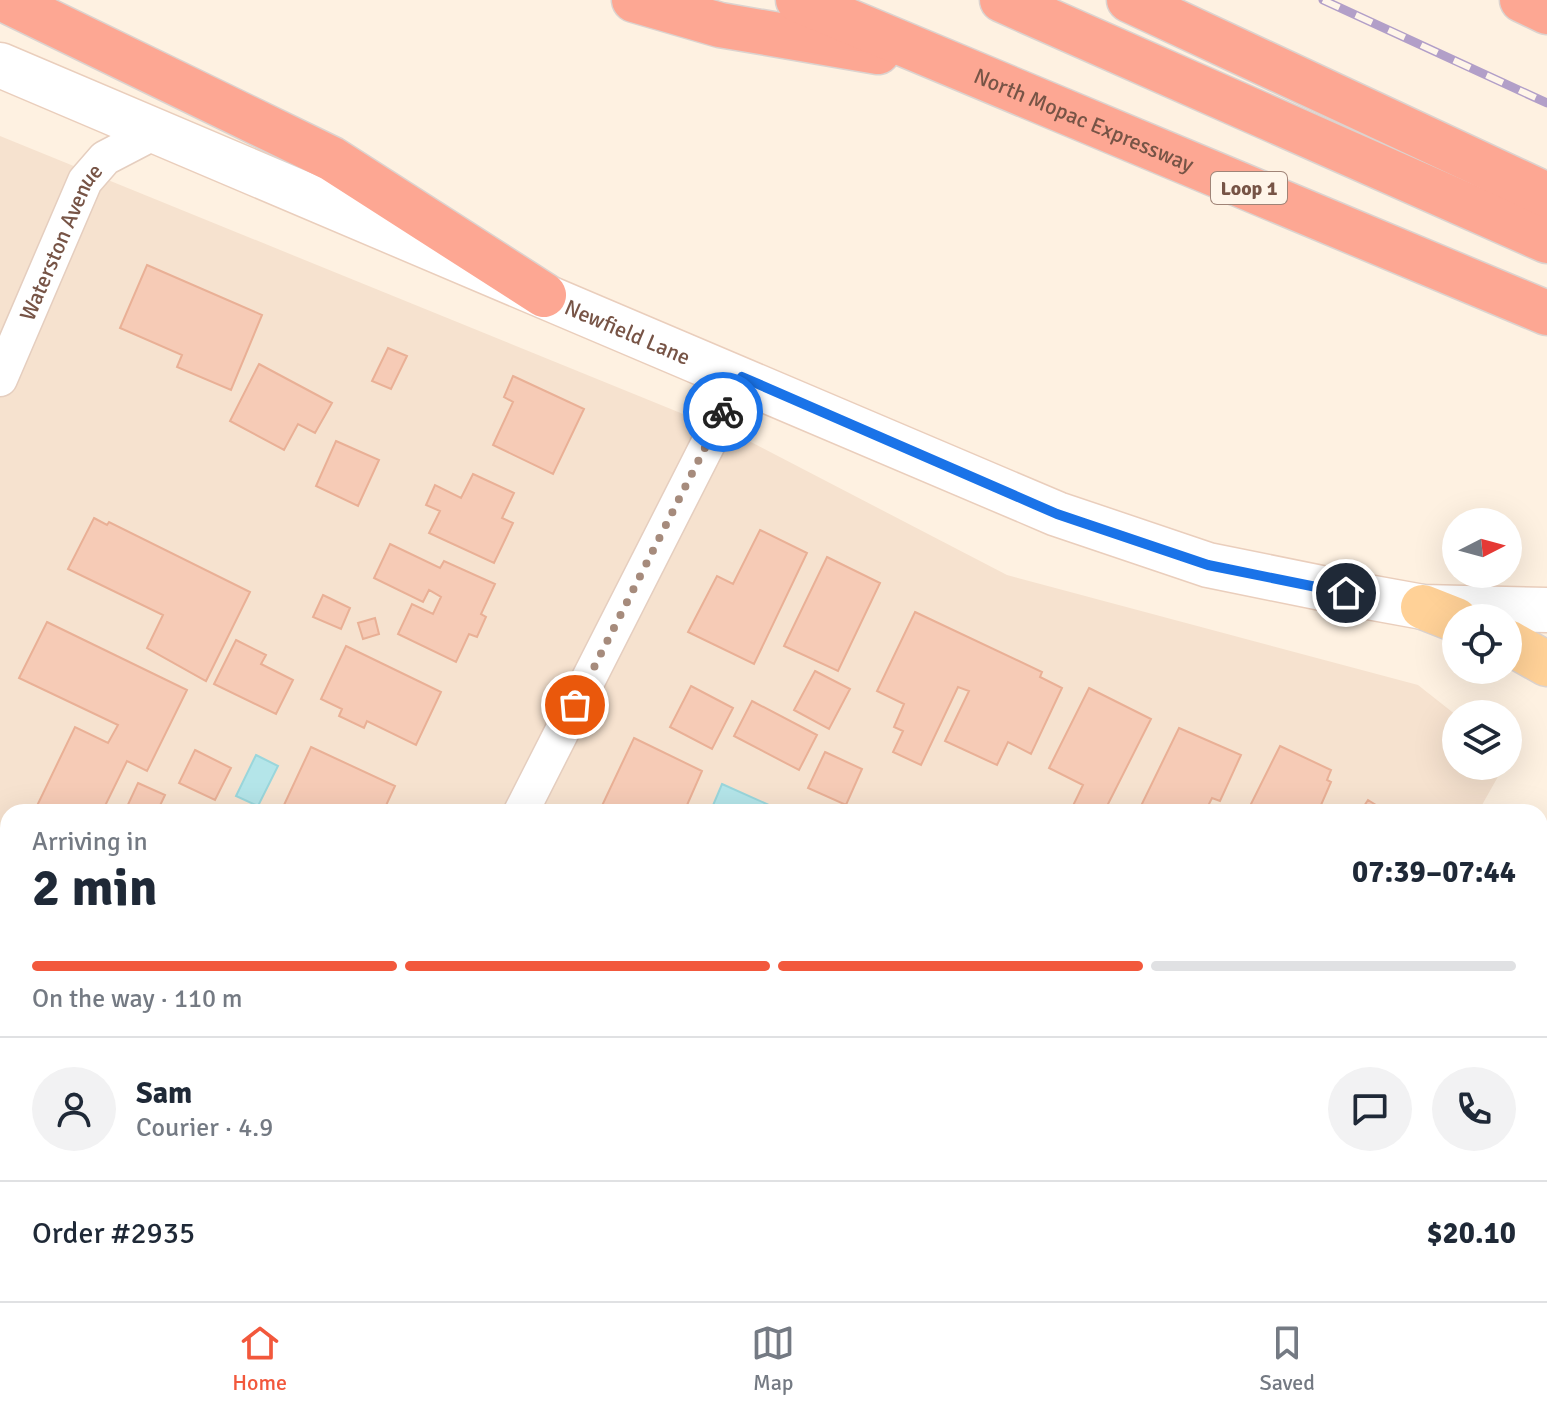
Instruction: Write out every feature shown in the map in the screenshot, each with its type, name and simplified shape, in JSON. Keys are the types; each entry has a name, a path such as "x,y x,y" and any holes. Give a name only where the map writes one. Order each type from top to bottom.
{"highway":[{"path":"5,0 332,159 544,295"},
{"path":"634,0 720,25 952,64"},
{"name":"North Mopac Expressway","path":"798,0 1547,313"},
{"path":"1002,0 1547,241"},
{"path":"1129,0 1547,195"},
{"path":"1522,0 1547,12"}],"main road":[{"name":"Newfield Lane","path":"0,65 153,133 742,377 1057,514 1208,565 1440,614 1547,610"},
{"path":"1522,650 1547,664"}],"street":[{"name":"Waterston Avenue","path":"0,379 85,181 105,158 153,133"},
{"path":"525,804 742,377"}],"shaded area":[{"path":"0,136 747,440 1007,575 1418,685 1442,704 1442,780 1496,780 1483,804 0,804"}],"water":[{"path":"256,755 278,766 259,804 236,796"},
{"path":"722,784 767,804 714,804"}],"building":[{"path":"147,265 262,315 231,390 177,367 182,355 120,328"},
{"path":"388,348 407,356 391,389 372,381"},
{"path":"259,364 332,403 315,433 298,424 284,450 230,421"},
{"path":"513,376 584,409 553,474 493,445 513,402 504,397"},
{"path":"336,441 379,460 358,506 316,486"},
{"path":"473,474 514,493 502,518 513,523 494,563 429,533 440,511 426,505 435,485 461,498"},
{"path":"94,518 107,525 109,522 250,592 206,681 147,648 163,615 68,569"},
{"path":"760,530 807,553 754,664 688,632 717,576 733,584"},
{"path":"390,544 440,568 444,561 495,584 481,614 486,617 477,637 469,634 456,662 398,634 412,604 433,614 441,597 429,590 423,602 374,578"},
{"path":"827,557 880,583 838,671 784,646"},
{"path":"323,595 350,608 341,629 313,617"},
{"path":"915,612 1042,672 1040,677 1062,688 1031,754 1008,742 997,765 945,741 969,691 958,687 921,765 893,752 903,731 894,727 904,704 877,691"},
{"path":"375,618 379,634 363,639 358,623"},
{"path":"47,622 187,690 147,771 127,761 106,804 38,804 75,727 108,743 118,725 19,678"},
{"path":"236,640 266,655 261,664 293,680 276,714 214,684"},
{"path":"346,646 441,692 416,745 367,721 364,728 339,716 342,709 321,699"},
{"path":"815,671 850,689 829,729 794,710"},
{"path":"691,686 733,708 712,749 670,727"},
{"path":"1089,688 1151,719 1108,804 1074,804 1083,785 1049,768"},
{"path":"752,701 817,735 799,770 734,736"},
{"path":"1179,728 1241,755 1220,801 1212,798 1209,804 1142,804"},
{"path":"634,738 702,771 688,804 603,804"},
{"path":"1280,746 1331,770 1327,780 1331,782 1321,804 1251,804"},
{"path":"311,747 395,786 387,804 284,804"},
{"path":"195,750 231,768 215,800 179,783"},
{"path":"825,752 862,769 846,804 808,788"},
{"path":"138,783 165,795 161,804 128,804"}],"railway":[{"path":"1323,0 1547,103"}],"way so far":[{"path":"575,705 723,412"}],"route":[{"path":"723,412 742,377 1057,514 1208,565 1346,593"}]}
